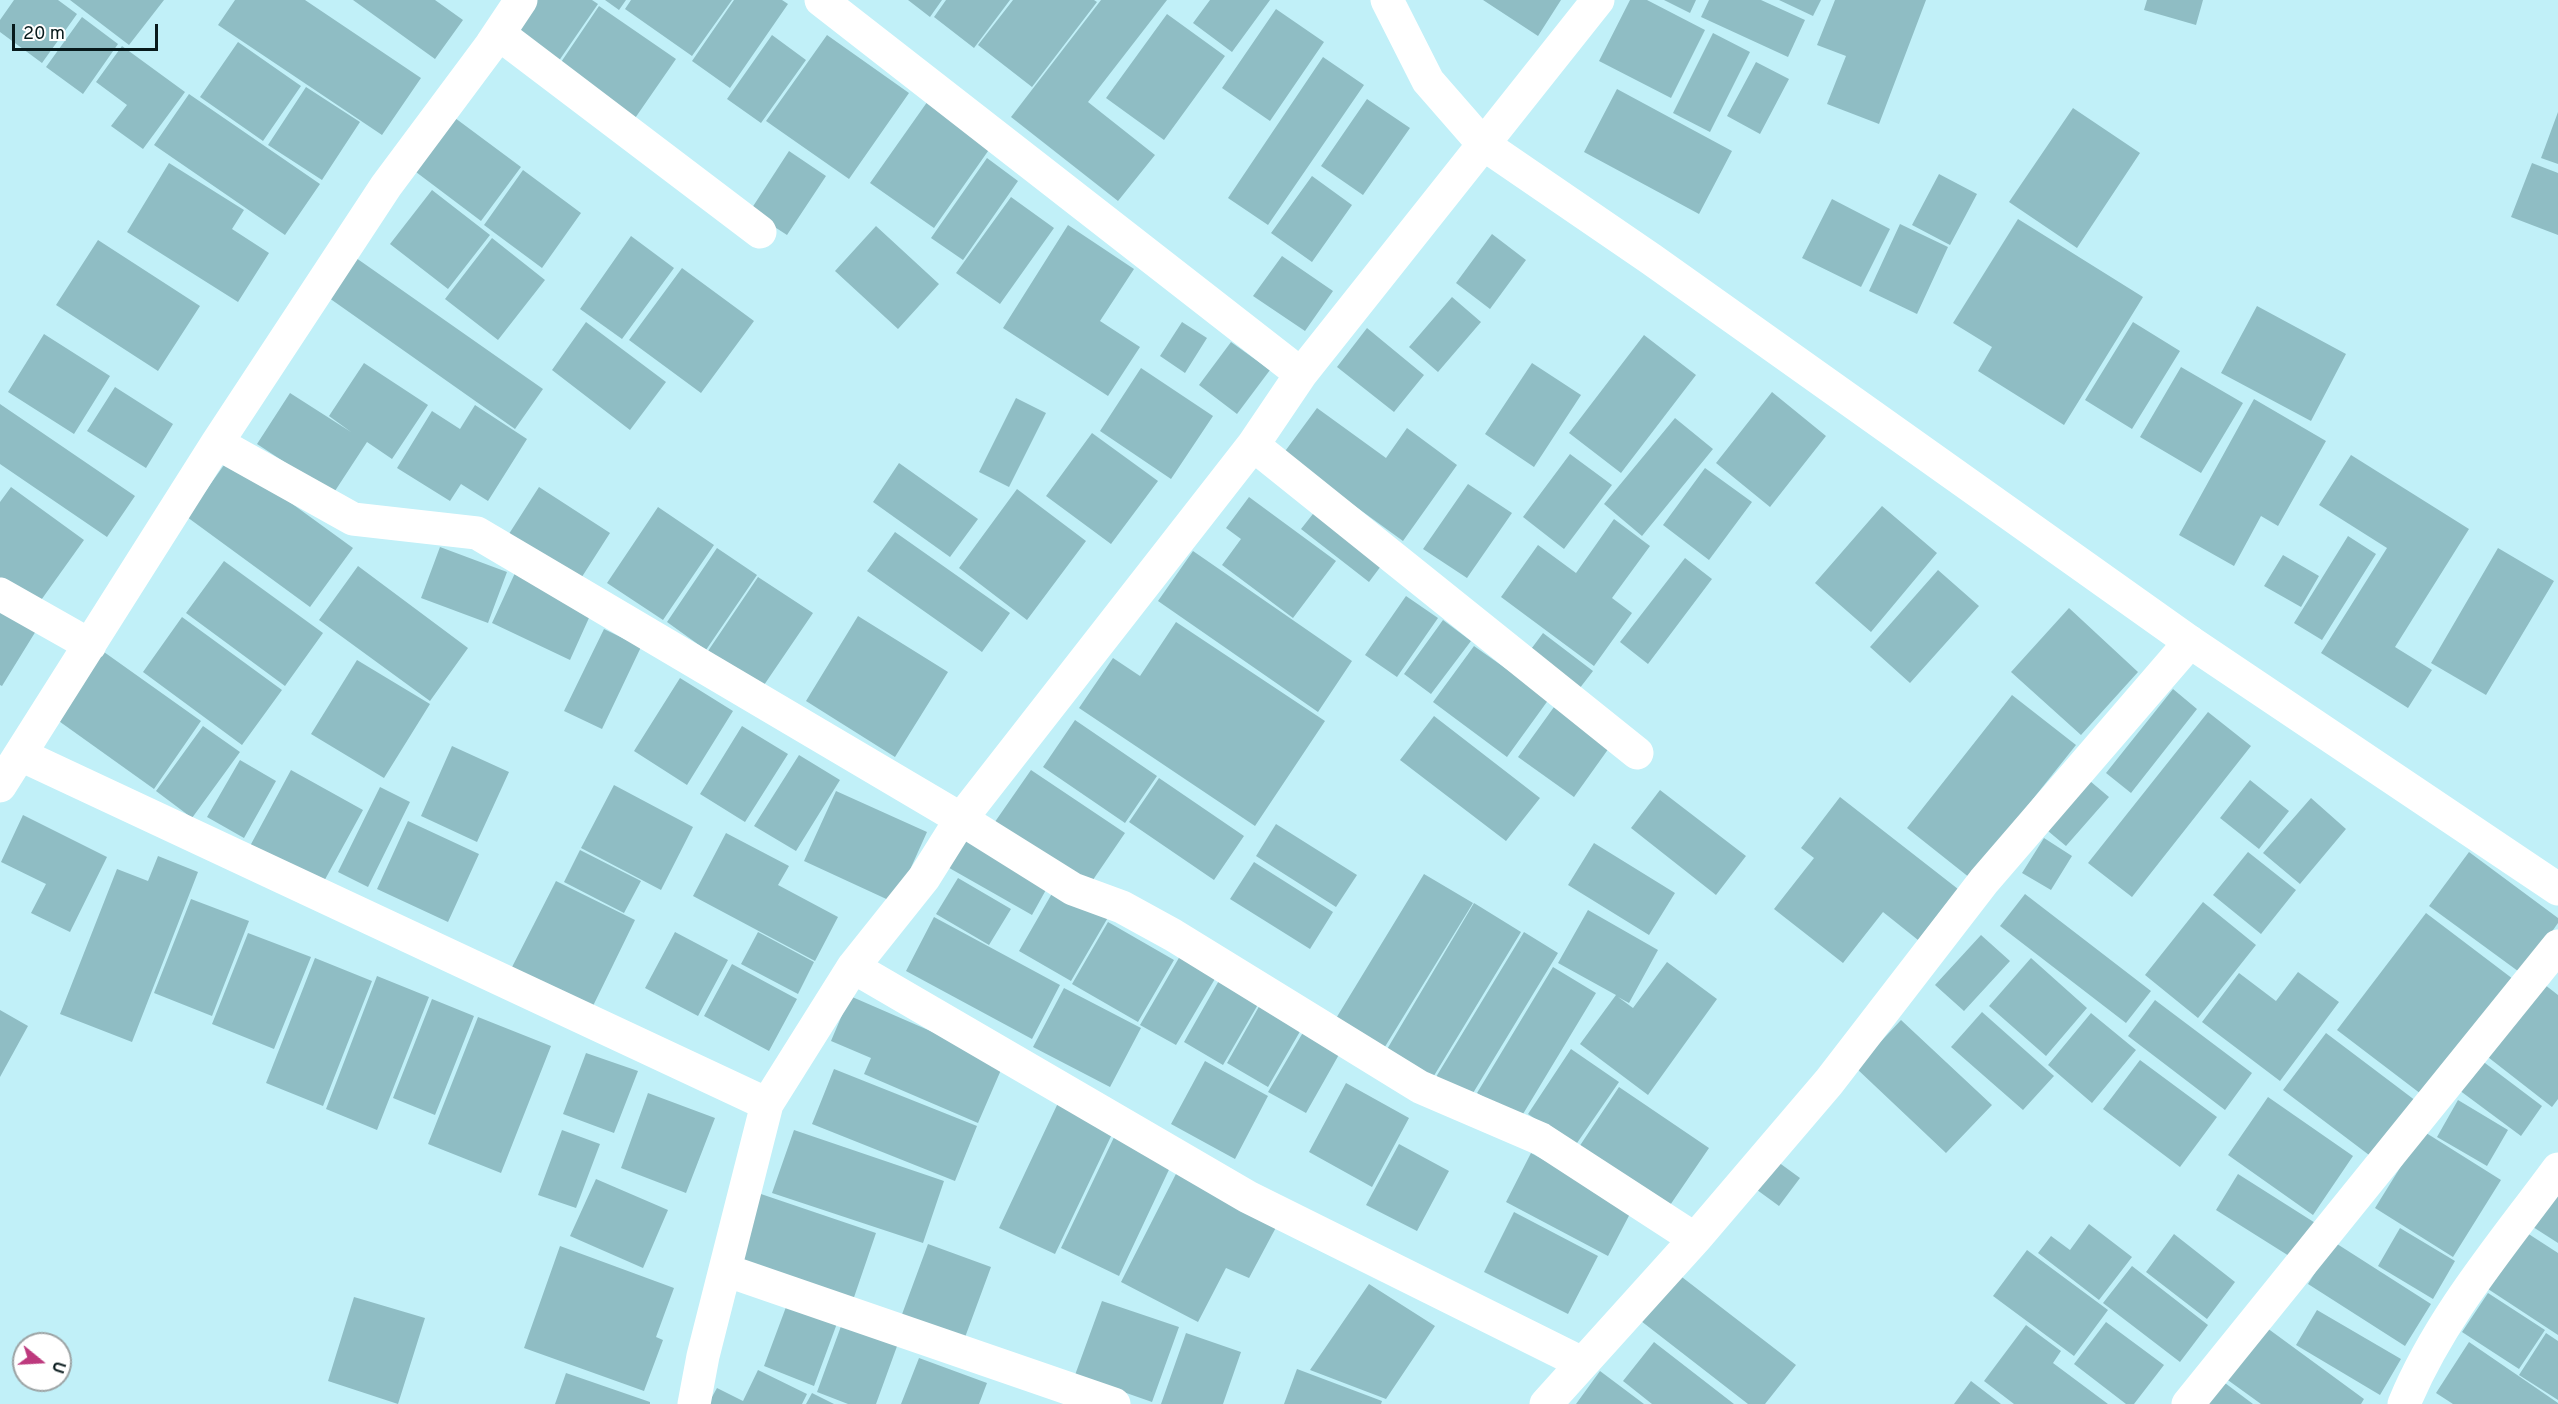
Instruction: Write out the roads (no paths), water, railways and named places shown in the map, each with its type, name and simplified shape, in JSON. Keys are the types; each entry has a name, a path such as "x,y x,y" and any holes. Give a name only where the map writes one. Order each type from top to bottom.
{"street":[{"path":"0,786 217,443 386,186 499,34 521,0"},
{"path":"821,0 1301,375"},
{"path":"1387,0 1428,81 1483,144 1651,259 2190,642 2558,890"},
{"path":"694,1404 703,1356 767,1104 853,967 924,878 961,819 1253,444 1301,375 1598,0"},
{"path":"499,34 760,232"},
{"path":"217,443 353,519 477,533 961,819 1073,889 1122,907 1173,935 1420,1087 1540,1139 1695,1239"},
{"path":"1253,444 1637,753"},
{"path":"0,594 90,645"},
{"path":"1545,1404 1695,1239 1829,1082 1984,881 2190,642"},
{"path":"21,755 767,1104"},
{"path":"2188,1404 2558,946"},
{"path":"853,967 1248,1197 1582,1363"},
{"path":"2404,1404 2417,1371 2447,1319 2558,1169"},
{"path":"725,1270 1114,1404"}]}
